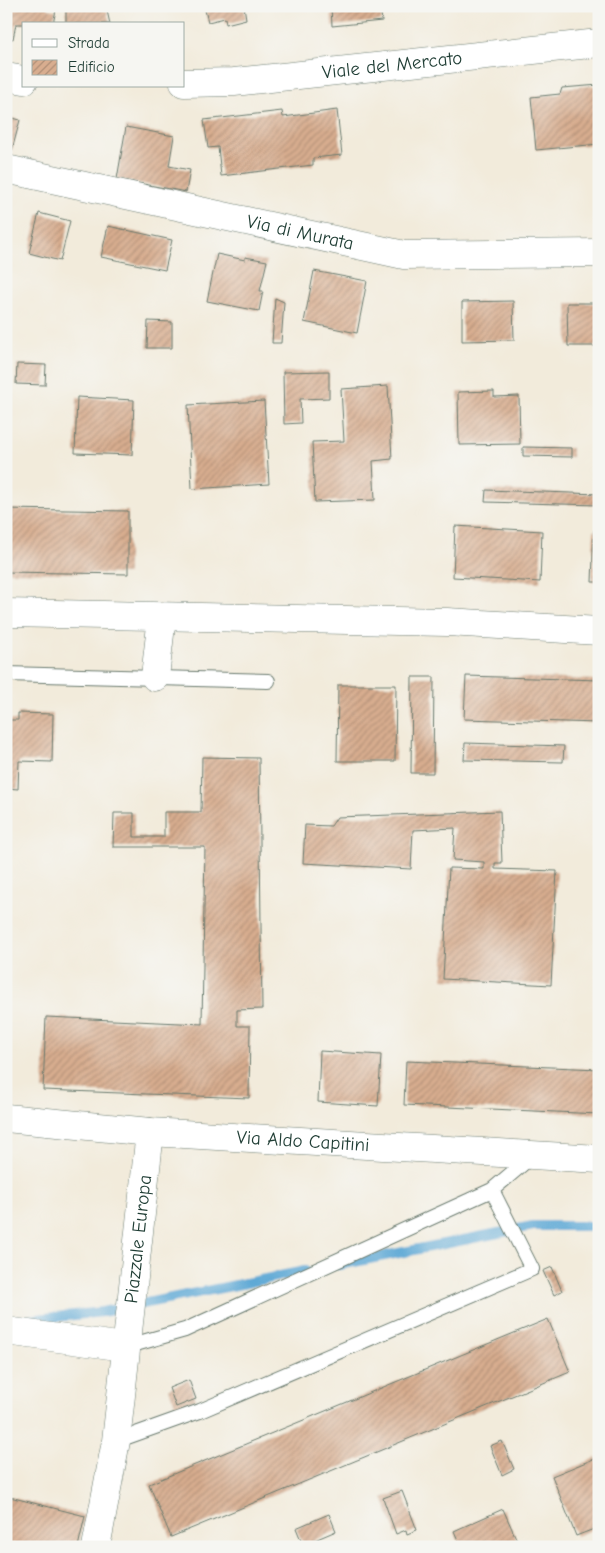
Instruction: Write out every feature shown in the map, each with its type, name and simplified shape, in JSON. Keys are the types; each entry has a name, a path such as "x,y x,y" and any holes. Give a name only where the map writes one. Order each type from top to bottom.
{"street":[{"name":"Viale del Mercato","path":"185,83 234,82 599,43"},
{"path":"6,77 22,80"},
{"name":"Via di Murata","path":"6,169 404,255 599,253"},
{"path":"6,614 447,622 599,631"},
{"path":"155,677 162,617"},
{"name":"Via Aldo Capitini","path":"6,1118 150,1132 599,1159"},
{"name":"Piazzale Europa","path":"96,1547 116,1441 150,1132"},
{"path":"6,1331 125,1346"}],"lane":[{"path":"6,674 268,681"},
{"path":"125,1346 185,1330 492,1190 534,1155"},
{"path":"116,1441 200,1411 532,1269 492,1190"}],"building":[{"path":"6,6 49,6 48,9 56,10 53,22 22,22 22,24 16,24 13,39 6,38"},
{"path":"66,6 106,6 110,22 66,22"},
{"path":"204,6 244,6 246,19 226,24 225,18 208,22"},
{"path":"331,6 380,6 382,21 332,26"},
{"path":"599,85 599,144 536,150 531,97 560,94 562,88"},
{"path":"337,110 342,155 313,158 313,165 221,176 218,147 208,148 204,120 282,111 283,117"},
{"path":"6,116 20,120 12,150 6,148"},
{"path":"126,127 174,136 169,166 190,170 186,192 117,179"},
{"path":"39,213 70,221 60,261 29,253"},
{"path":"108,226 172,240 165,270 101,257"},
{"path":"217,254 245,260 245,257 267,261 260,291 263,291 259,311 207,301"},
{"path":"314,271 367,281 357,333 304,322"},
{"path":"275,298 284,302 281,343 272,343"},
{"path":"594,300 599,300 599,346 568,346 567,303 594,303"},
{"path":"513,301 514,340 462,341 462,302"},
{"path":"148,321 172,322 172,348 147,348"},
{"path":"17,364 46,365 45,385 16,384"},
{"path":"329,371 329,398 300,399 301,423 284,424 283,372"},
{"path":"388,386 392,459 373,461 375,500 315,502 312,442 344,441 341,389"},
{"path":"494,391 494,397 519,396 520,444 459,445 458,392"},
{"path":"77,397 134,400 132,455 75,453"},
{"path":"264,401 269,484 192,489 188,405"},
{"path":"523,447 572,448 572,457 523,456"},
{"path":"486,490 599,494 599,505 485,502"},
{"path":"6,509 128,511 128,574 6,572"},
{"path":"455,526 542,531 540,582 453,577"},
{"path":"594,530 599,531 599,582 592,582"},
{"path":"466,676 599,680 599,723 464,719"},
{"path":"412,677 434,677 433,773 411,773"},
{"path":"338,685 396,685 395,761 337,761"},
{"path":"18,713 53,714 52,762 19,761 18,789 6,788 6,720 18,720"},
{"path":"465,743 564,746 563,762 464,760"},
{"path":"202,757 259,758 262,1009 237,1010 237,1026 250,1026 249,1098 43,1090 46,1017 202,1024 205,847 113,847 114,813 134,813 134,837 164,837 164,812 201,812"},
{"path":"500,811 502,863 495,863 495,869 557,871 551,985 443,979 449,868 484,869 484,862 453,860 455,828 413,830 411,869 303,863 305,825 331,826 337,817"},
{"path":"320,1051 381,1055 378,1106 318,1102"},
{"path":"406,1061 599,1069 599,1114 404,1105"},
{"path":"552,1267 562,1291 554,1295 543,1271"},
{"path":"548,1319 570,1372 171,1537 149,1484"},
{"path":"189,1380 196,1399 176,1407 169,1388"},
{"path":"502,1441 514,1469 502,1475 490,1446"},
{"path":"596,1458 599,1464 599,1527 576,1536 552,1476"},
{"path":"402,1491 417,1530 407,1534 406,1530 396,1534 383,1498"},
{"path":"6,1496 85,1516 78,1547 6,1547"},
{"path":"503,1509 520,1547 461,1547 454,1531"},
{"path":"329,1514 336,1531 303,1545 296,1528"}],"waterway":[{"path":"339,1265 533,1226 599,1226"},
{"path":"19,1321 102,1312 305,1271"}]}
